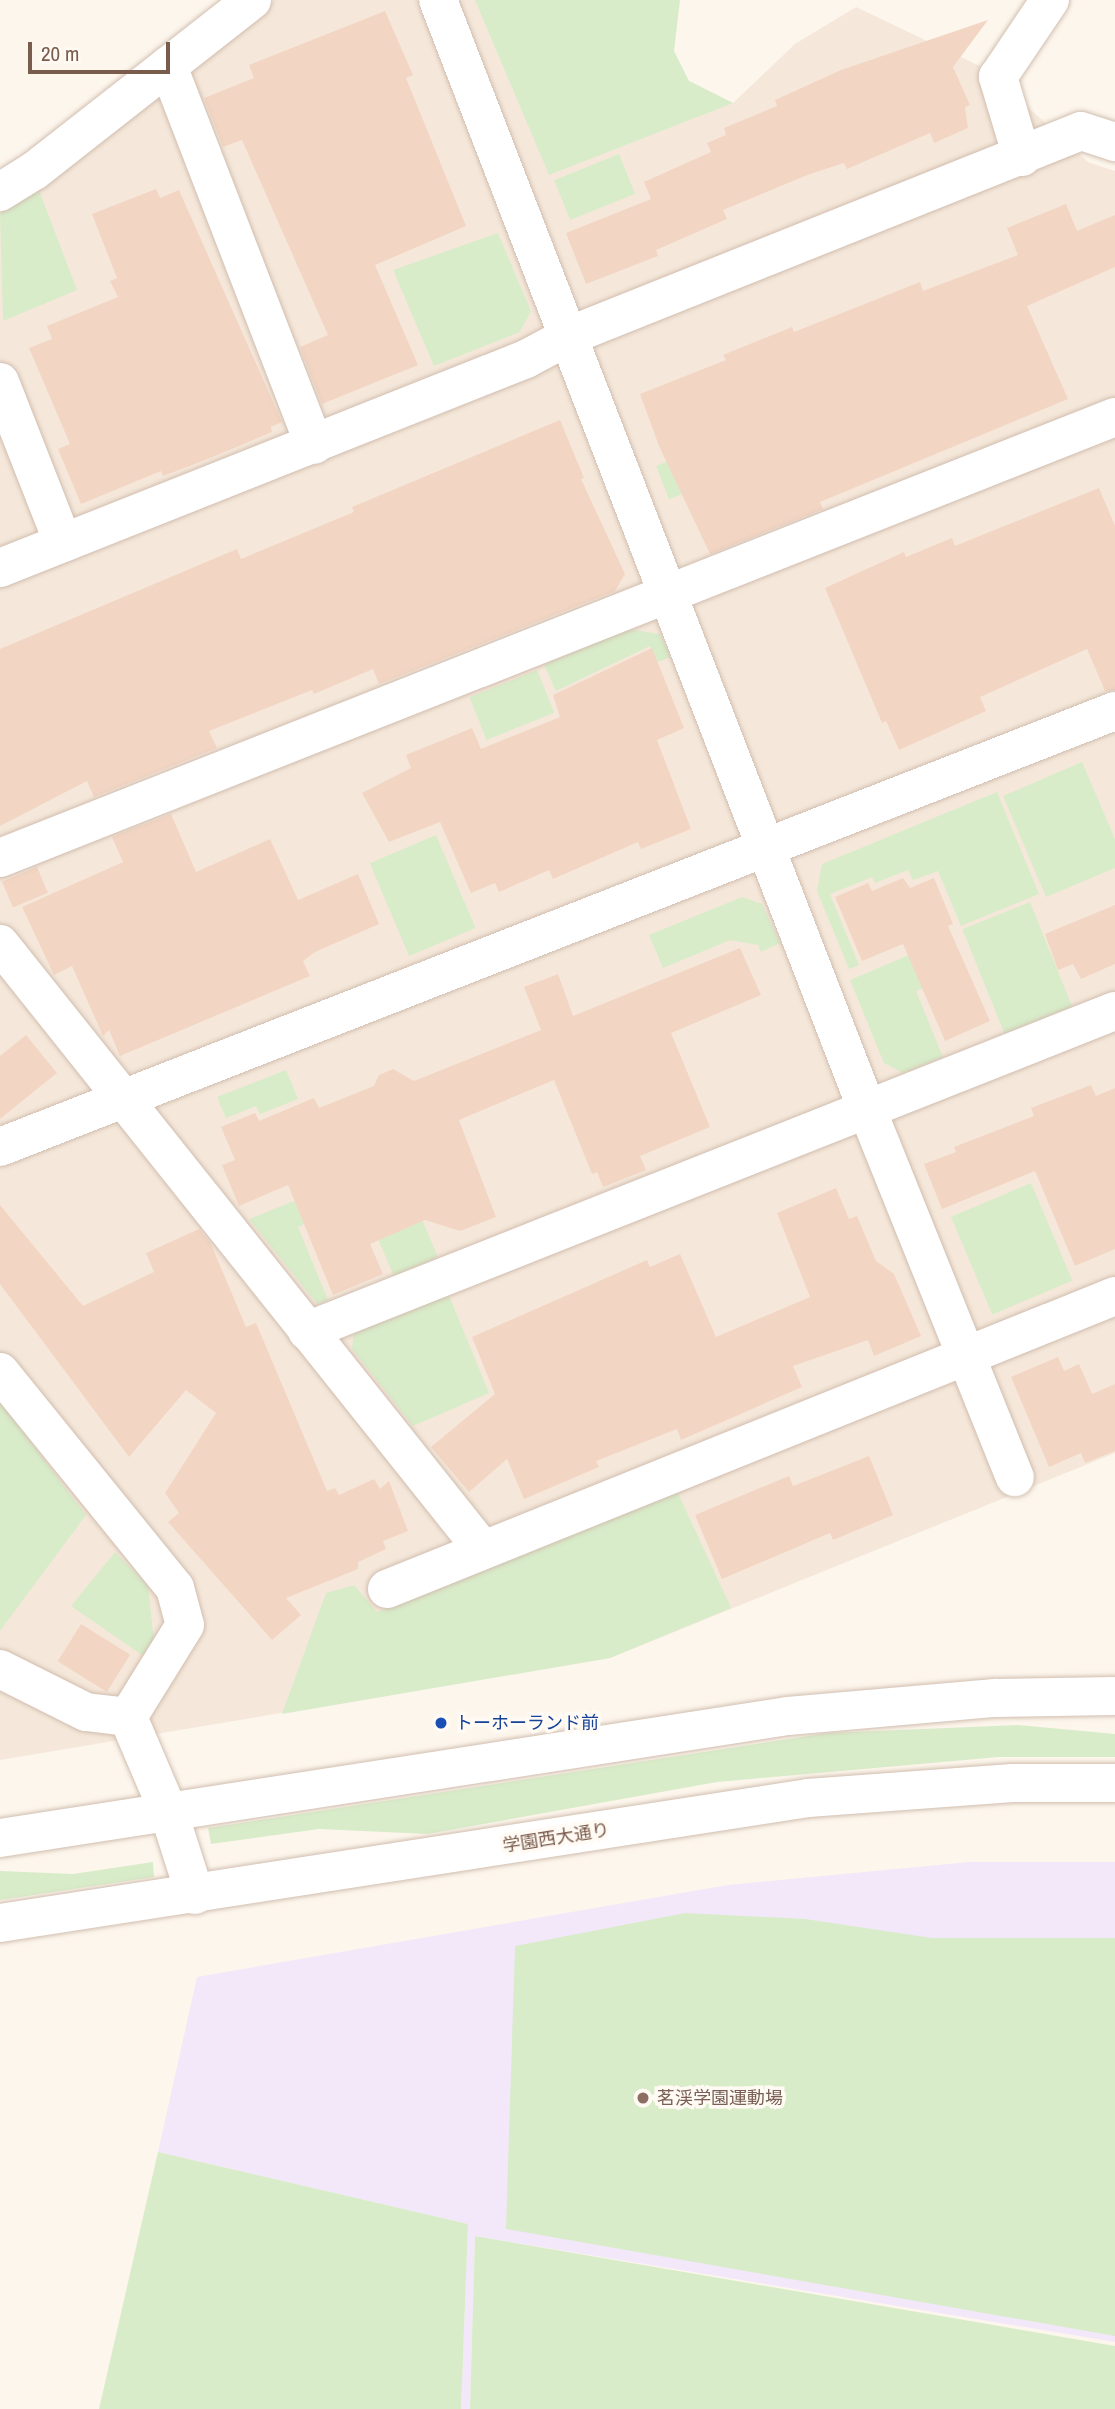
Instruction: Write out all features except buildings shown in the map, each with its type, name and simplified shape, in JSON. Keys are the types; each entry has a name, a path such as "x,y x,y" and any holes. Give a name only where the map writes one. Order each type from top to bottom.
{"street":[{"path":"0,192 34,171 252,0"},
{"path":"438,0 571,335 665,591 768,847 866,1107 1015,1476"},
{"path":"1022,157 998,77 1050,0"},
{"path":"169,66 314,444"},
{"path":"0,568 526,359 571,335 1022,157 1081,131 1115,142"},
{"path":"0,384 63,542"},
{"path":"0,858 665,591 1115,416"},
{"path":"0,1147 1115,711"},
{"path":"0,944 483,1550"},
{"path":"307,1331 1115,1010"},
{"path":"387,1589 1115,1296"},
{"path":"0,1372 175,1588 185,1625 128,1717"},
{"path":"0,1669 86,1712 128,1717"},
{"path":"0,1838 788,1716 995,1698 1115,1696"},
{"path":"128,1717 169,1813 195,1895"},
{"name":"学園西大通り","path":"0,1923 195,1895 808,1798 1012,1783 1115,1783"}],"shaded area":[{"path":"274,0 622,0 689,81 733,103 795,44 856,7 986,69 1088,162 1115,171 1115,1453 610,1658 0,1760 0,213 39,190"},
{"name":"茗渓学園運動場","path":"970,1862 1115,1862 1115,2342 475,2236 470,2409 461,2409 468,2224 158,2152 197,1977 728,1885"}],"green space":[{"path":"475,0 680,0 674,51 689,81 733,103 549,175"},
{"path":"619,154 635,194 570,220 554,180"},
{"path":"39,190 77,290 3,321 0,213"},
{"path":"498,233 531,311 520,332 434,366 393,270"},
{"path":"745,429 685,493 669,499 656,466"},
{"path":"627,629 660,634 670,657 658,662 650,646 556,691 544,665"},
{"path":"537,670 554,713 487,740 469,697"},
{"path":"1082,762 1115,839 1115,868 1046,897 1003,796"},
{"path":"997,792 1039,894 961,926 938,871 913,880 908,870 875,883 872,877 830,894 859,965 849,969 817,891 822,864"},
{"path":"436,835 475,928 409,956 370,863"},
{"path":"742,897 762,904 780,943 761,952 758,945 730,940 663,968 649,935"},
{"path":"1030,902 1072,1007 1005,1034 962,929"},
{"path":"942,941 943,979 916,991 943,1057 903,1073 884,1063 850,980"},
{"path":"286,1070 298,1099 260,1114 256,1106 226,1118 217,1097"},
{"path":"398,1163 438,1257 394,1276 354,1182"},
{"path":"347,1180 355,1202 298,1227 328,1300 317,1304 249,1219"},
{"path":"1031,1183 1072,1281 992,1315 951,1217"},
{"path":"448,1293 489,1393 413,1426 352,1349 354,1332"},
{"path":"0,1402 86,1515 0,1631"},
{"path":"677,1491 731,1608 610,1658 282,1714 326,1593 354,1585 377,1612"},
{"path":"115,1552 148,1586 154,1641 142,1655 71,1606"},
{"path":"1018,1725 1115,1734 1115,1757 999,1757 717,1782 428,1834 319,1829 211,1844 208,1828 828,1733"},
{"path":"153,1862 154,1877 0,1900 0,1871 73,1874"},
{"name":"茗渓学園運動場","path":"685,1913 805,1919 932,1938 1115,1938 1115,2336 506,2229 515,1946"},
{"path":"158,2152 468,2224 461,2409 99,2409"},
{"path":"475,2236 1115,2346 1115,2409 470,2409"}],"place":[{"name":"トーホーランド前","path":"441,1723"},
{"name":"茗渓学園運動場","path":"643,2098"}]}
